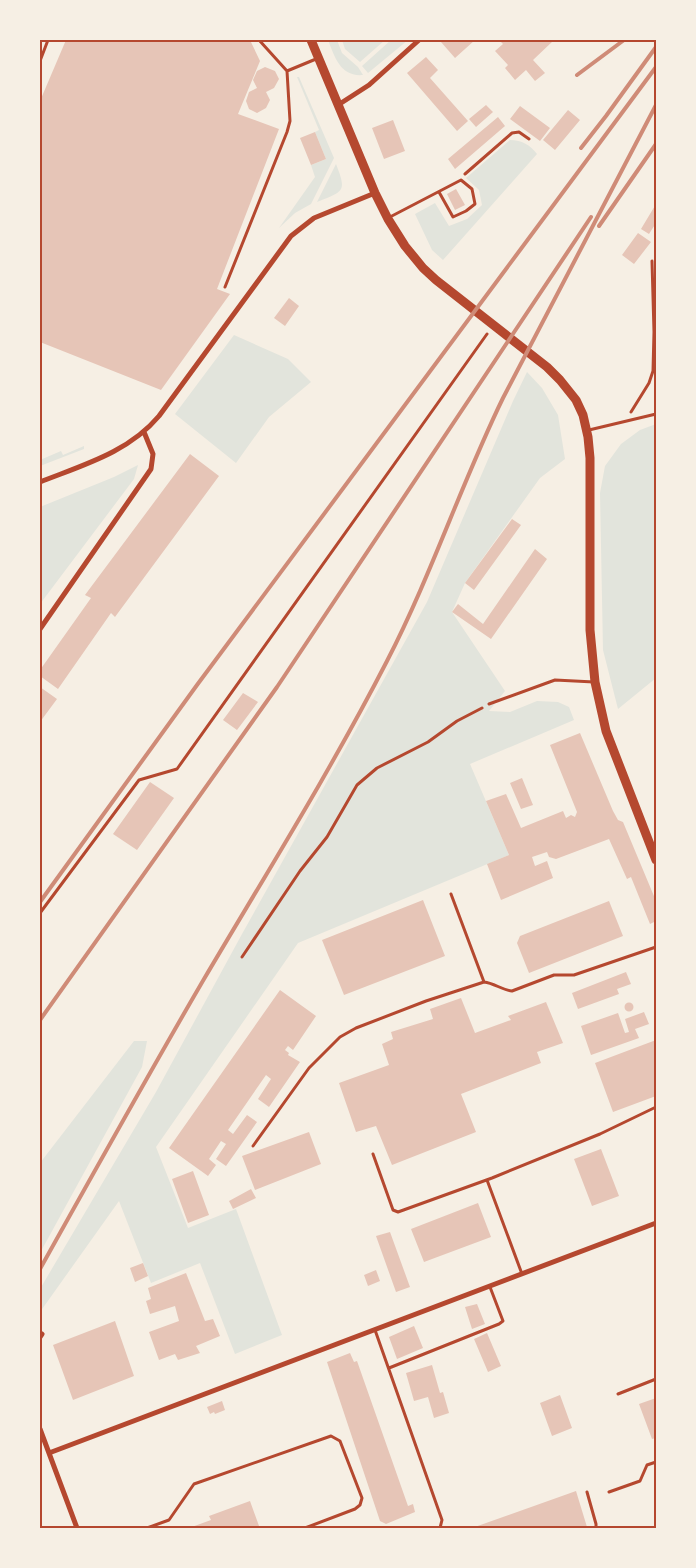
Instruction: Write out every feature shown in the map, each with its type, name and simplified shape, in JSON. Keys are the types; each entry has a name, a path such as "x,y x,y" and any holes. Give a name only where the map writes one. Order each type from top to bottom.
{"street":[{"path":"311,40 375,193 405,246 423,268 547,368 560,380 580,407 587,431 590,458 590,630 594,682 606,731 656,860"},
{"path":"337,105 368,85 419,40"},
{"path":"40,482 110,453 144,432 160,416 291,236 314,218 375,193"},
{"path":"40,629 151,469 154,454 144,432"},
{"path":"49,1453 656,1223"},
{"path":"40,1429 77,1528"}],"lane":[{"path":"40,61 48,40"},
{"path":"225,288 288,132 290,121 287,71 259,40"},
{"path":"287,71 318,58"},
{"path":"388,219 460,180 472,189 475,204 453,217 439,192"},
{"path":"587,431 625,420 656,414"},
{"path":"489,704 555,680 594,682"},
{"path":"452,894 484,982"},
{"path":"253,1146 309,1068 340,1037 365,1024 484,982 493,983 506,990 512,990 554,975 574,976 656,947"},
{"path":"373,1154 394,1210 398,1212 487,1180 600,1134 656,1107"},
{"path":"487,1180 522,1274"},
{"path":"389,1368 500,1324 503,1321 490,1286"},
{"path":"374,1330 442,1520 440,1528"},
{"path":"618,1394 656,1379"},
{"path":"147,1528 169,1520 194,1484 331,1436 340,1441 344,1450 362,1498 360,1505 355,1509 304,1528"},
{"path":"609,1492 640,1481 647,1465 656,1462"},
{"path":"587,1492 596,1528"}],"path":[{"path":"460,180 467,171 512,133 519,132 529,139"},
{"path":"625,420 649,383 653,371 652,261"},
{"path":"40,913 139,780 177,769 494,325"},
{"path":"242,957 300,871 327,837 357,785 377,768 428,742 457,721 489,704"}],"shaded area":[{"path":"328,40 337,40 342,53 358,67 363,75 355,75 344,70 336,60"},
{"path":"342,40 353,40 354,42 361,40 385,40 360,62 345,49"},
{"path":"391,40 408,40 368,73 362,66"},
{"path":"297,77 299,77 334,158 311,204 295,213 279,228 315,177 311,165 326,159 315,132 319,130"},
{"path":"510,140 525,144 537,154 443,260 432,250 415,214 435,203 449,226 467,219 482,205 479,190 466,178"},
{"path":"336,164 342,185 341,189 338,193 317,202"},
{"path":"234,335 288,359 311,382 269,417 236,463 175,414"},
{"path":"527,372 542,388 558,415 565,459 540,478 465,583 452,612 505,691 489,711 510,712 537,701 558,702 569,707 574,720 470,764 509,855 298,943 156,1147 188,1228 236,1209 282,1335 235,1354 200,1263 151,1283 119,1201 40,1312 40,1289 156,1092 427,602"},
{"path":"656,424 656,678 618,709 603,650 600,493 605,466 621,444 640,430"},
{"path":"84,446 84,449 40,466 40,460 61,451 63,455"},
{"path":"138,465 134,479 40,604 40,507 114,477"},
{"path":"134,1041 147,1041 142,1067 40,1253 40,1163"}],"building":[{"path":"66,40 250,40 260,61 238,114 279,129 217,289 230,294 161,390 40,342 40,101"},
{"path":"444,40 475,40 455,58 441,42"},
{"path":"499,40 552,40 533,60 545,73 535,81 526,70 515,80 505,68 508,65 495,51 503,44"},
{"path":"426,57 438,70 430,78 468,121 457,131 407,73"},
{"path":"265,67 275,71 279,79 274,88 266,92 270,100 266,108 257,113 249,109 246,101 249,92 257,88 253,80 257,71"},
{"path":"486,105 493,112 476,127 469,119"},
{"path":"520,106 550,128 540,141 510,119"},
{"path":"568,110 580,120 555,150 543,140"},
{"path":"498,117 505,126 455,169 448,159"},
{"path":"393,120 405,151 384,159 372,128"},
{"path":"315,132 326,159 311,165 300,138"},
{"path":"456,189 465,205 455,210 447,194"},
{"path":"656,204 656,223 649,234 641,229"},
{"path":"638,233 651,242 634,264 622,255"},
{"path":"289,298 299,306 285,326 274,318"},
{"path":"190,454 219,476 115,617 111,613 58,689 40,676 40,670 91,598 85,595"},
{"path":"512,519 521,525 474,590 465,583"},
{"path":"535,549 547,559 491,639 452,612 458,604 483,624"},
{"path":"40,687 57,699 40,722"},
{"path":"243,693 258,702 237,730 223,720"},
{"path":"580,733 613,811 618,820 623,822 656,901 656,921 650,924 631,877 627,879 609,839 556,859 549,857 547,852 532,857 535,866 547,861 553,878 501,900 487,864 509,855 486,801 506,794 521,828 563,811 566,818 571,815 575,817 577,812 550,745"},
{"path":"522,778 533,805 521,809 510,783"},
{"path":"150,782 174,798 137,850 113,834"},
{"path":"423,900 445,956 344,995 322,940"},
{"path":"609,901 623,936 529,973 517,943 520,936"},
{"path":"626,972 631,984 617,989 619,994 578,1009 572,993"},
{"path":"280,990 316,1016 293,1050 288,1046 285,1050 289,1053 288,1055 300,1062 269,1107 258,1099 271,1079 266,1075 228,1130 233,1134 247,1115 257,1122 226,1166 216,1159 226,1144 221,1141 209,1159 216,1165 208,1176 169,1148"},
{"path":"461,998 475,1033 511,1020 508,1016 546,1002 563,1043 537,1052 541,1063 461,1094 476,1132 392,1165 376,1126 356,1132 339,1083 389,1065 382,1044 393,1039 391,1032 433,1019 430,1009"},
{"path":"629,1003 633,1007 629,1011 625,1007"},
{"path":"644,1012 649,1024 635,1029 639,1038 591,1055 581,1026 618,1013 625,1033 629,1032 625,1019"},
{"path":"656,1040 656,1096 613,1112 595,1063"},
{"path":"309,1132 321,1164 255,1190 242,1156"},
{"path":"601,1149 619,1196 592,1206 574,1159"},
{"path":"193,1171 209,1215 188,1223 172,1179"},
{"path":"251,1189 256,1198 233,1209 229,1201"},
{"path":"478,1203 491,1237 424,1262 411,1229"},
{"path":"390,1232 410,1287 396,1292 376,1236"},
{"path":"143,1263 148,1276 135,1282 130,1268"},
{"path":"376,1270 380,1281 368,1286 364,1275"},
{"path":"186,1273 205,1321 213,1319 220,1336 196,1346 200,1353 178,1360 175,1354 159,1360 149,1332 179,1321 175,1306 150,1314 146,1301 151,1299 148,1288"},
{"path":"477,1304 485,1324 472,1329 465,1307"},
{"path":"115,1321 134,1376 73,1400 53,1345"},
{"path":"414,1326 423,1348 397,1359 389,1337"},
{"path":"487,1333 501,1366 488,1372 474,1339"},
{"path":"350,1353 354,1362 357,1361 408,1506 413,1504 415,1512 386,1524 380,1521 327,1362"},
{"path":"432,1365 440,1393 443,1392 449,1413 434,1418 428,1397 414,1401 406,1373"},
{"path":"560,1395 572,1428 552,1436 540,1403"},
{"path":"656,1398 656,1438 652,1439 639,1404"},
{"path":"222,1401 225,1410 210,1414 207,1407"},
{"path":"576,1491 587,1527 472,1528"},
{"path":"250,1501 259,1526 255,1528 189,1528 211,1520 209,1516"}],"railway":[{"path":"577,75 624,40"},
{"path":"581,148 656,47"},
{"path":"40,902 197,685 656,67"},
{"path":"40,1269 162,1051 321,782 366,702 418,596 473,463 503,398 656,105"},
{"path":"599,226 656,144"},
{"path":"40,1020 277,687 591,217"}]}
